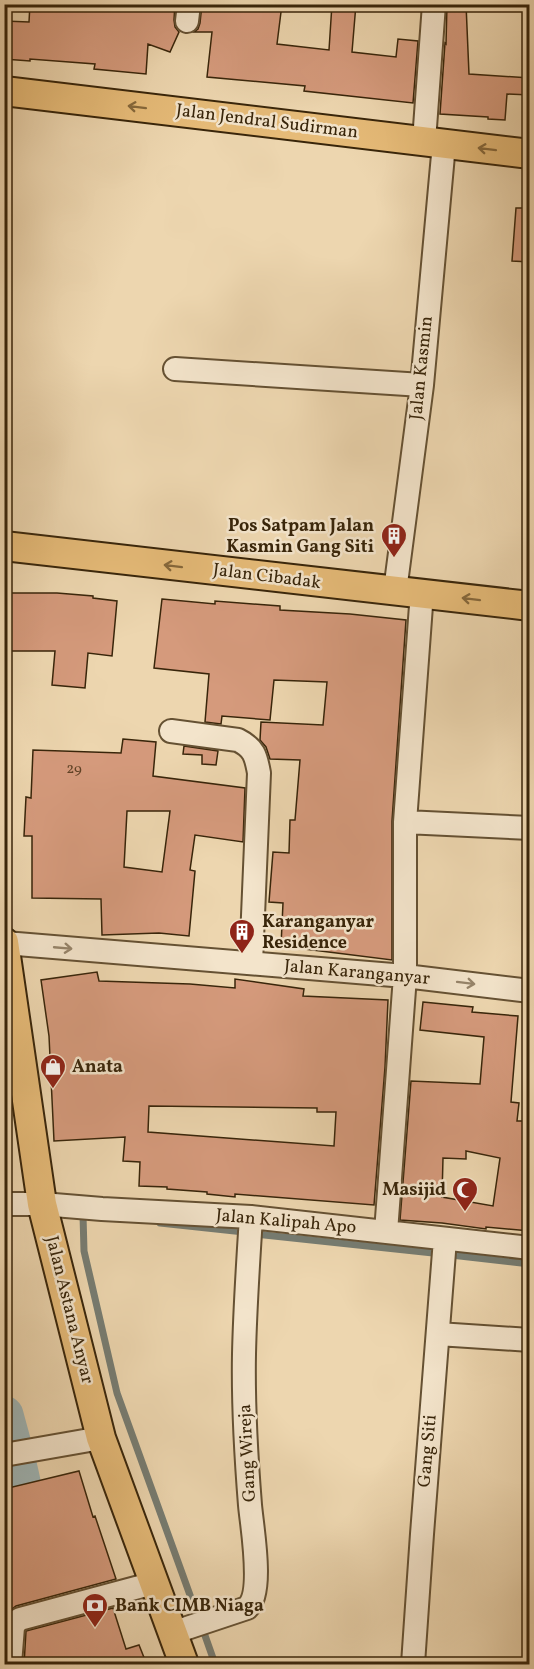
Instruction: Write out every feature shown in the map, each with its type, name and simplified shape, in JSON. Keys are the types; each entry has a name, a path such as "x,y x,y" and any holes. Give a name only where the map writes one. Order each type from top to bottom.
{"main road":[{"name":"Jalan Jendral Sudirman","path":"4,91 530,154"},
{"name":"Jalan Cibadak","path":"4,546 530,606"},
{"name":"Jalan Astana Anyar","path":"5,954 42,1204 101,1438 184,1665"}],"street":[{"name":"Jalan Kasmin","path":"405,976 409,592 434,143 434,4"},
{"path":"175,369 422,385"},
{"path":"171,731 238,740 247,744 257,761 259,773 251,963"},
{"path":"405,822 530,828"},
{"name":"Jalan Karanganyar","path":"5,954 251,963 405,976 530,991"},
{"path":"386,1232 405,976"},
{"name":"Jalan Kalipah Apo","path":"4,1204 42,1204 251,1217 530,1248"},
{"name":"Gang Wireja","path":"172,1633 248,1608 255,1595 256,1571 245,1449 244,1354 251,1217"},
{"name":"Gang Siti","path":"413,1665 445,1239"},
{"path":"438,1334 530,1340"},
{"path":"4,1455 101,1438"},
{"path":"10,1665 14,1627 20,1619 154,1583"}],"building":[{"path":"30,4 175,4 175,27 179,32 170,52 148,44 146,74 94,69 95,64 4,59 4,21 29,22"},
{"path":"202,4 282,4 277,44 329,50 332,4 356,4 352,52 396,57 398,39 418,41 413,103 304,91 305,86 207,77 212,32 194,32 200,23"},
{"path":"447,4 466,4 469,74 530,78 530,95 507,94 505,120 440,114"},
{"path":"516,208 530,208 530,262 512,261"},
{"path":"11,593 57,593 117,601 112,656 88,653 85,688 52,685 55,651 11,651"},
{"path":"162,599 215,604 215,601 280,606 280,610 406,620 392,821 392,960 281,946 283,903 269,902 273,852 289,853 290,820 295,820 300,760 270,759 266,747 260,740 261,722 323,725 327,682 274,680 270,720 222,716 221,724 205,722 209,674 154,668"},
{"path":"123,739 156,742 153,776 245,788 243,842 195,835 190,870 195,871 189,936 159,933 102,935 101,899 32,898 32,836 24,836 26,797 31,798 33,750 121,753","holes":["127,811 170,811 162,872 124,867"]},
{"path":"184,746 218,751 216,765 202,764 202,755 183,754"},
{"path":"97,972 99,981 235,988 235,979 304,989 303,996 388,1000 374,1205 235,1194 235,1197 167,1189 167,1187 139,1186 140,1162 123,1161 125,1137 54,1141 49,1036 41,980","holes":["149,1106 317,1108 317,1112 336,1112 334,1146 148,1132"]},
{"path":"423,1002 473,1007 472,1012 518,1016 511,1102 519,1103 517,1121 530,1121 530,1231 400,1220 411,1081 480,1084 484,1037 420,1030","holes":["466,1151 500,1158 493,1206 442,1197 443,1158 466,1159"]},
{"path":"79,1471 116,1579 16,1606 4,1615 4,1489"},
{"path":"113,1608 126,1649 139,1645 147,1665 24,1665 26,1631"}],"waterway":[{"path":"83,1215 84,1251 117,1393 199,1620"},
{"path":"160,1223 244,1232"},
{"path":"255,1234 433,1253"},
{"path":"451,1255 530,1264"},
{"path":"4,1415 24,1500 26,1529 21,1534"},
{"path":"202,1627 215,1664"}],"place":[{"name":"Pos Satpam Jalan Kasmin Gang Siti","path":"394,559"},
{"name":"Karanganyar Residence","path":"242,955"},
{"name":"Anata","path":"53,1090"},
{"name":"Masijid","path":"465,1213"},
{"name":"Bank CIMB Niaga","path":"95,1629"}]}
